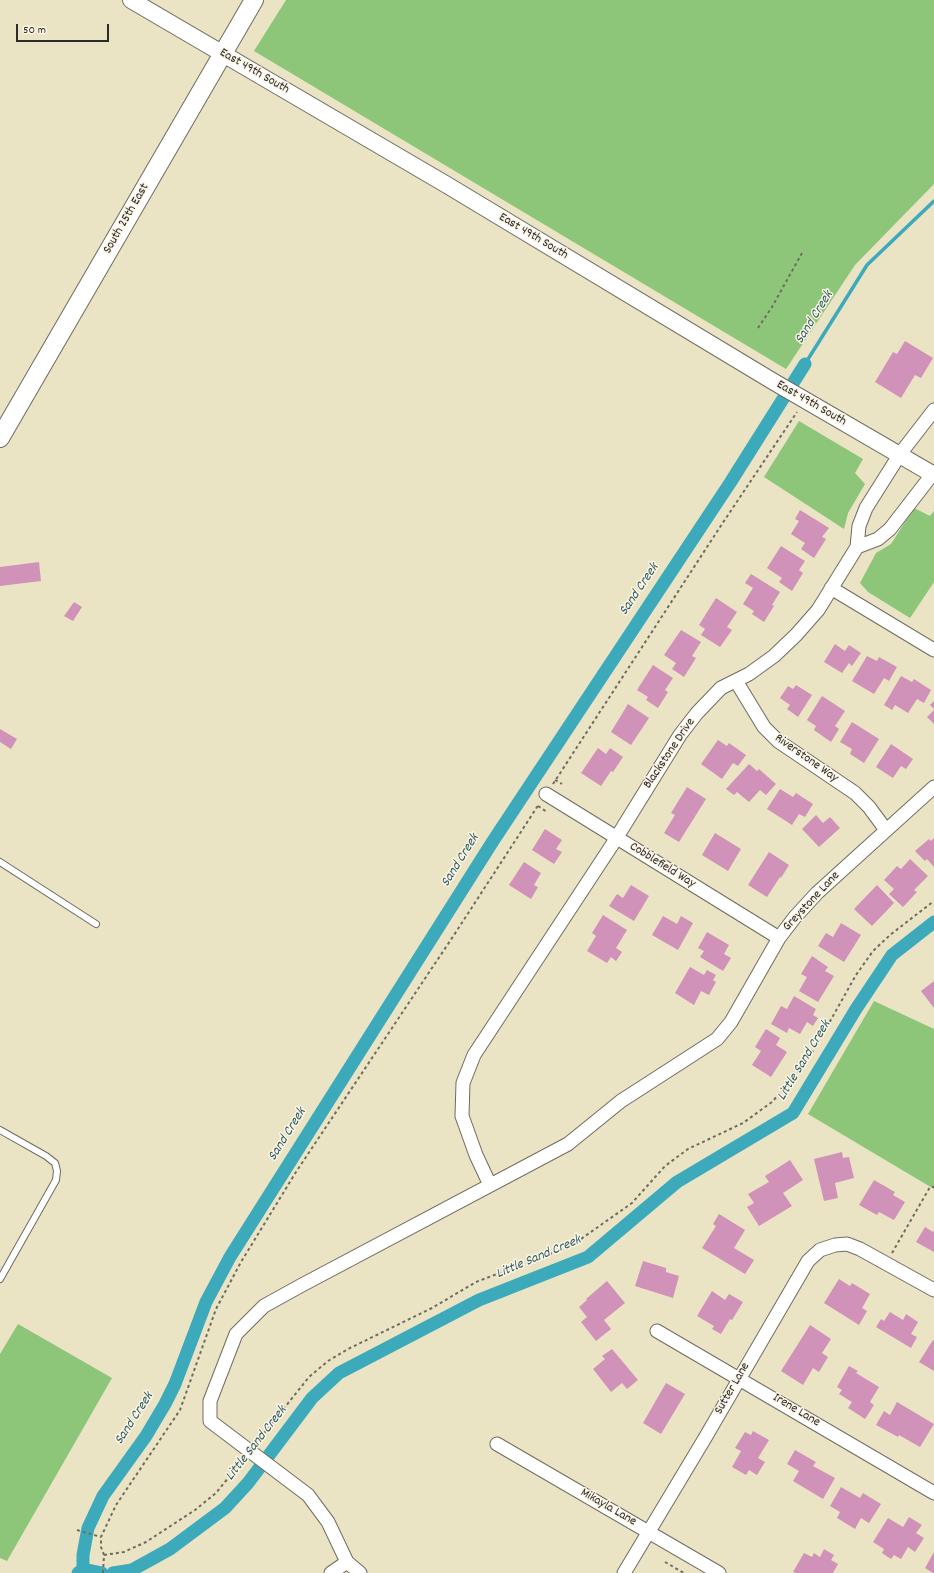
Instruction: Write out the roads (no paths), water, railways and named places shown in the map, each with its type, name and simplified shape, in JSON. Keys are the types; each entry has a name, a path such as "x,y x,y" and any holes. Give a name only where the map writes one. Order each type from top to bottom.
{"main road":[{"name":"South 25th East","path":"0,438 254,0"}],"street":[{"name":"East 49th South","path":"131,0 447,185 805,401 934,474"},
{"name":"Blackstone Drive","path":"490,1185 476,1155 462,1116 463,1083 474,1055 616,838 680,735 697,713 721,688 749,674 774,656 796,635 818,610 857,547 859,526 866,508 900,454 934,410"},
{"path":"857,547 878,539 890,529 934,474"},
{"path":"831,588 934,650"},
{"name":"Riverstone Way","path":"736,681 768,732 778,741 855,793 869,807 886,830"},
{"name":"Greystone Lane","path":"347,1562 328,1522 308,1496 210,1421 210,1401 236,1334 264,1306 568,1144 621,1101 717,1039 731,1022 779,938 795,917 817,893 934,787"},
{"name":"Cobblefield Way","path":"546,794 779,938"},
{"name":"Sutter Lane","path":"624,1573 808,1261 820,1250 835,1245 847,1244 866,1252 934,1290"},
{"name":"Irene Lane","path":"657,1331 934,1493"},
{"name":"Mikayla Lane","path":"497,1444 720,1573"},
{"path":"331,1573 347,1562 360,1573"}],"lane":[{"path":"0,862 96,924"},
{"path":"0,1130 46,1156 54,1163 57,1171 56,1180 0,1279"}],"waterway":[{"name":"Sand Creek","path":"805,364 867,265 934,201"},
{"name":"Sand Creek","path":"78,1573 83,1569 83,1555 88,1528 103,1496 146,1436 165,1404 175,1384 206,1302 230,1257 493,841 730,483 805,364"},
{"name":"Little Sand Creek","path":"113,1573 132,1570 170,1549 225,1508 248,1483 312,1398 339,1373 479,1300 588,1257 677,1182 793,1113 856,1009 892,955 934,922"},
{"name":"Little Sand Creek","path":"83,1569 102,1573"}]}
